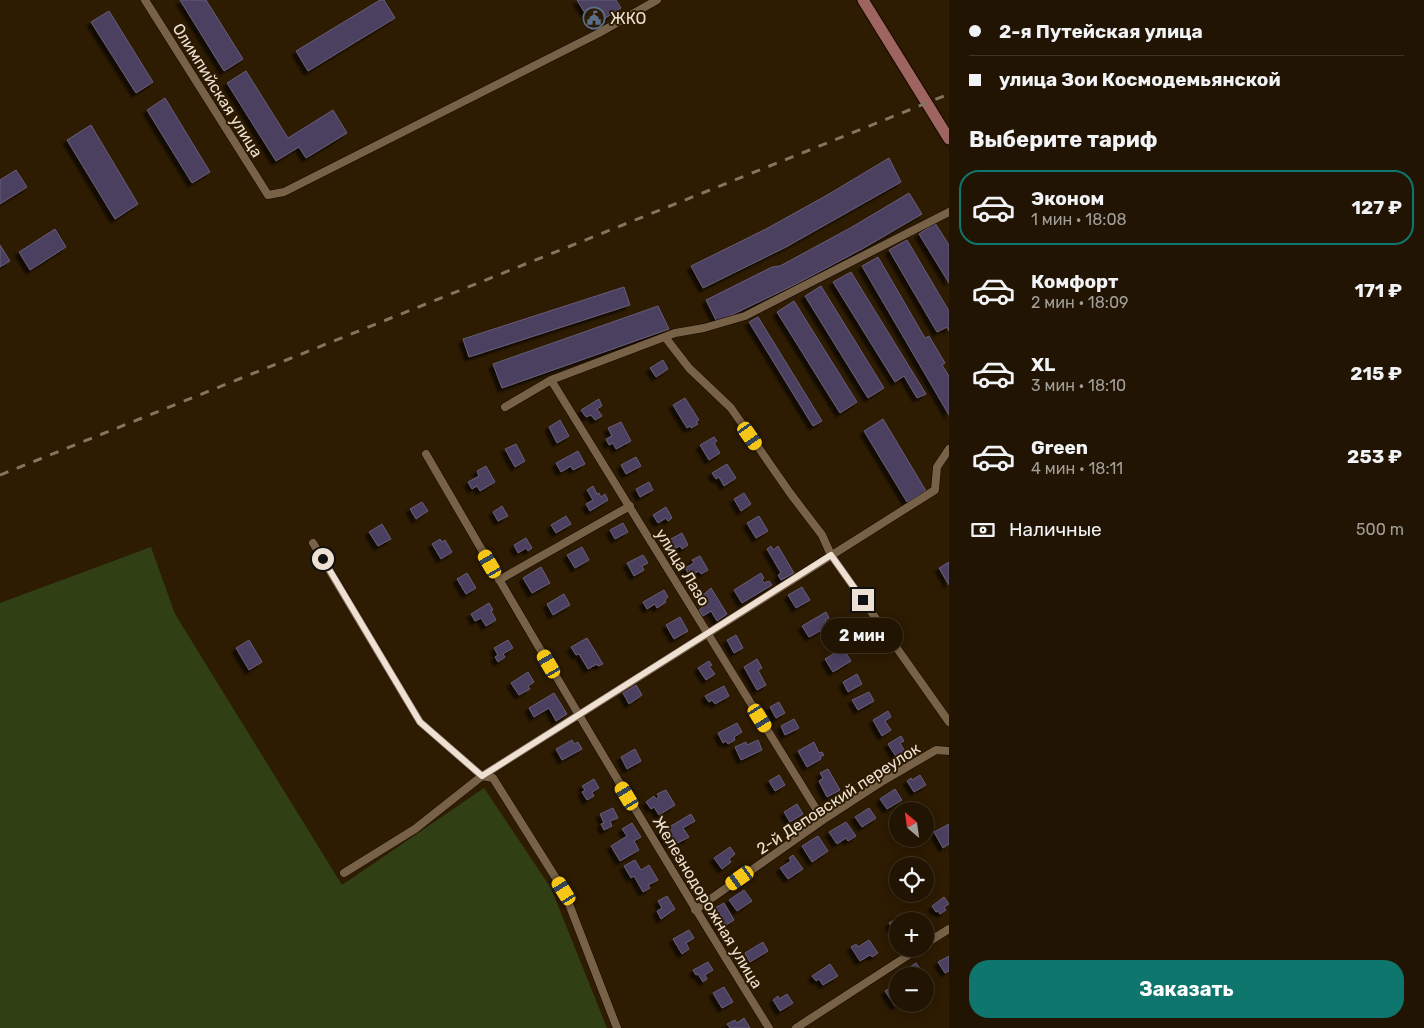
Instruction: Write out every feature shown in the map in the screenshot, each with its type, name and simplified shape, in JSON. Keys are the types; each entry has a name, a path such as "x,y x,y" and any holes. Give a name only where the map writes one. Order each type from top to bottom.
{"main road":[{"path":"863,0 949,139"}],"street":[{"name":"Олимпийская улица","path":"145,0 268,195 284,192 599,33 657,0"},
{"path":"506,407 551,380 675,333 704,328 745,316 949,212"},
{"path":"665,337 689,368 731,408 790,493 822,535 831,555 949,722"},
{"name":"улица Лазо","path":"551,380 823,820"},
{"path":"344,873 415,829 482,776 935,490 937,467 949,449"},
{"name":"Железнодорожная улица","path":"426,454 578,715 695,910 769,1028"},
{"path":"499,580 630,506"},
{"path":"313,543 420,722 482,776 493,778 564,891 617,1028"},
{"name":"2-й Деповский переулок","path":"695,910 823,820 883,781 936,750 949,751"},
{"path":"934,938 949,928"},
{"path":"796,1028 906,957"}],"green space":[{"path":"151,547 175,614 342,885 484,788 551,888 607,1028 0,1028 0,603"}],"building":[{"path":"180,0 206,0 243,59 224,71"},
{"path":"380,0 384,0 395,18 308,71 296,51"},
{"path":"577,0 616,0 621,8 593,26"},
{"path":"109,11 153,82 136,93 91,22"},
{"path":"246,71 288,138 333,110 347,133 306,158 299,147 276,161 227,83"},
{"path":"165,98 210,172 192,183 147,110"},
{"path":"91,125 138,204 115,219 67,140"},
{"path":"889,158 901,182 786,247 703,288 691,266 766,229"},
{"path":"16,170 27,187 0,204 0,180"},
{"path":"909,193 922,214 796,284 717,322 706,300 772,267 780,266 852,227"},
{"path":"935,223 949,245 949,283 919,234"},
{"path":"55,229 66,247 30,270 19,252"},
{"path":"907,240 949,311 949,331 947,327 937,332 889,250"},
{"path":"0,245 10,261 0,267"},
{"path":"878,257 925,338 929,336 945,363 942,365 949,376 949,415 862,266"},
{"path":"851,272 926,394 917,398 904,376 895,382 833,282"},
{"path":"821,286 884,388 868,398 805,296"},
{"path":"624,287 630,305 469,357 463,339"},
{"path":"794,301 857,402 840,413 777,312"},
{"path":"658,306 669,329 502,388 493,364"},
{"path":"758,317 822,421 813,426 749,322"},
{"path":"663,360 668,369 656,377 650,368"},
{"path":"685,398 699,420 696,422 698,424 691,428 690,426 687,428 673,405"},
{"path":"599,399 602,406 597,409 602,416 595,420 591,415 586,417 581,410"},
{"path":"883,419 926,491 907,502 864,431"},
{"path":"560,420 569,436 557,443 549,427"},
{"path":"621,422 631,441 616,449 613,443 609,445 606,439 612,436 608,428"},
{"path":"714,437 717,441 714,443 720,453 709,460 700,445"},
{"path":"516,444 525,461 515,467 505,449"},
{"path":"578,451 585,464 573,470 571,466 561,472 556,463"},
{"path":"636,457 641,466 626,474 621,465"},
{"path":"727,464 736,478 724,486 719,477 716,479 712,473"},
{"path":"486,466 495,482 480,491 477,486 472,489 468,482 479,476 477,471"},
{"path":"649,482 653,490 640,497 636,489"},
{"path":"593,486 597,494 599,493 601,497 605,494 608,500 590,511 586,504 593,500 587,490"},
{"path":"744,493 751,504 741,511 734,499"},
{"path":"422,502 428,511 416,519 410,509"},
{"path":"502,506 508,516 498,521 493,512"},
{"path":"666,507 672,518 668,521 666,518 658,523 653,515"},
{"path":"566,516 571,524 556,533 551,525"},
{"path":"759,516 768,531 756,538 747,523"},
{"path":"623,523 628,532 615,539 610,530"},
{"path":"382,524 391,539 378,546 369,532"},
{"path":"682,533 688,545 682,549 680,546 674,549 669,540"},
{"path":"526,538 532,548 528,551 526,548 518,553 514,545"},
{"path":"440,539 442,542 445,540 452,552 441,559 432,544"},
{"path":"771,546 773,550 778,546 794,573 781,580 778,575 781,573 767,549"},
{"path":"582,547 589,560 575,568 567,555"},
{"path":"643,555 648,563 642,566 644,570 634,576 627,563"},
{"path":"700,556 708,570 701,574 699,571 690,576 685,568 694,563 692,560"},
{"path":"949,562 949,585 939,568"},
{"path":"541,567 550,583 532,593 523,578"},
{"path":"467,573 476,588 466,594 457,579"},
{"path":"761,573 764,583 769,581 772,585 742,603 734,590"},
{"path":"802,587 810,600 796,608 788,595"},
{"path":"711,588 727,614 717,621 711,611 703,616 699,610 707,604 702,596"},
{"path":"664,590 668,597 665,600 666,602 657,608 655,604 647,609 643,602"},
{"path":"564,594 570,605 553,615 547,604"},
{"path":"489,603 496,620 486,626 481,618 475,621 471,614"},
{"path":"826,612 829,618 825,620 829,626 809,637 802,626"},
{"path":"680,617 688,631 674,639 666,625"},
{"path":"736,635 743,648 734,653 727,640"},
{"path":"587,638 603,664 598,666 597,664 588,669 579,654 576,655 571,647"},
{"path":"249,640 262,662 249,670 236,648"},
{"path":"508,640 513,648 503,654 505,657 498,662 495,657 498,655 494,648"},
{"path":"843,648 851,661 833,672 825,659"},
{"path":"757,659 762,668 758,670 766,685 757,690 744,667"},
{"path":"709,661 712,665 709,666 715,674 706,680 698,668"},
{"path":"528,672 534,682 528,686 530,689 519,695 511,683"},
{"path":"857,674 862,684 848,692 843,682"},
{"path":"636,685 642,695 629,704 623,693"},
{"path":"724,686 729,696 715,704 712,700 709,702 705,696"},
{"path":"869,692 874,701 858,710 852,700"},
{"path":"554,693 567,714 556,721 549,708 534,717 529,708"},
{"path":"779,702 785,713 776,718 770,707"},
{"path":"888,711 891,717 885,721 891,730 882,736 873,720"},
{"path":"794,719 799,728 785,735 781,726"},
{"path":"737,723 742,732 734,737 735,740 728,744 726,741 723,743 718,733"},
{"path":"901,736 904,741 900,743 906,753 897,758 888,744"},
{"path":"572,740 574,744 578,742 582,749 562,760 556,749"},
{"path":"758,740 762,750 741,760 735,747 746,742 747,745"},
{"path":"814,742 819,753 822,752 824,755 820,757 821,759 807,767 798,751"},
{"path":"635,749 641,761 627,769 621,757"},
{"path":"828,769 840,790 827,797 819,781 823,778 820,773"},
{"path":"779,775 785,785 775,791 769,781"},
{"path":"920,775 926,785 914,792 907,781"},
{"path":"594,779 599,788 592,792 594,796 587,800 582,792 585,790 582,786"},
{"path":"895,789 902,800 889,802 889,808 887,809 880,799"},
{"path":"666,790 675,805 659,815 654,807 651,809 646,802 654,796 656,799 659,797 657,794"},
{"path":"797,804 803,814 790,822 784,812"},
{"path":"613,808 618,818 610,821 612,826 604,830 601,824 604,823 600,814"},
{"path":"869,808 876,818 862,827 855,817"},
{"path":"691,814 695,821 683,828 689,837 672,846 661,832"},
{"path":"846,822 856,836 848,841 846,838 837,844 829,832"},
{"path":"632,823 641,837 634,841 639,850 620,861 611,846 627,836 622,829"},
{"path":"949,824 949,844 943,848 934,832"},
{"path":"818,836 828,851 812,862 802,846"},
{"path":"730,847 735,854 729,859 731,862 722,869 714,858"},
{"path":"793,855 803,869 788,879 780,868 791,861 789,858"},
{"path":"635,860 641,870 649,865 658,880 648,885 650,888 643,892 634,876 631,878 624,866"},
{"path":"744,890 752,901 737,911 729,900"},
{"path":"667,896 675,909 661,919 657,911 662,908 658,901"},
{"path":"944,897 949,904 944,907 946,910 940,914 932,906"},
{"path":"724,903 734,920 721,928 718,922 722,919 715,908"},
{"path":"689,930 694,938 686,943 689,949 682,954 673,939"},
{"path":"869,940 878,953 860,961 851,947 856,944 858,947"},
{"path":"763,942 768,951 750,962 745,953"},
{"path":"949,956 949,971 945,973 938,962"},
{"path":"708,962 713,970 705,975 707,979 703,982 693,970"},
{"path":"916,963 919,967 910,967"},
{"path":"830,964 838,976 823,985 819,979 816,981 812,976"},
{"path":"724,987 733,1002 722,1008 713,993"},
{"path":"889,989 889,997 885,991"},
{"path":"787,994 793,1003 780,1011 773,1000 778,996 779,999"},
{"path":"744,1018 750,1028 730,1028 727,1024 735,1020 737,1023"}],"railway":[{"path":"0,475 949,94"}],"place":[{"name":"ЖКО","path":"594,18"}],"route":[{"path":"323,559 420,722 482,776 831,555 863,600"}]}
